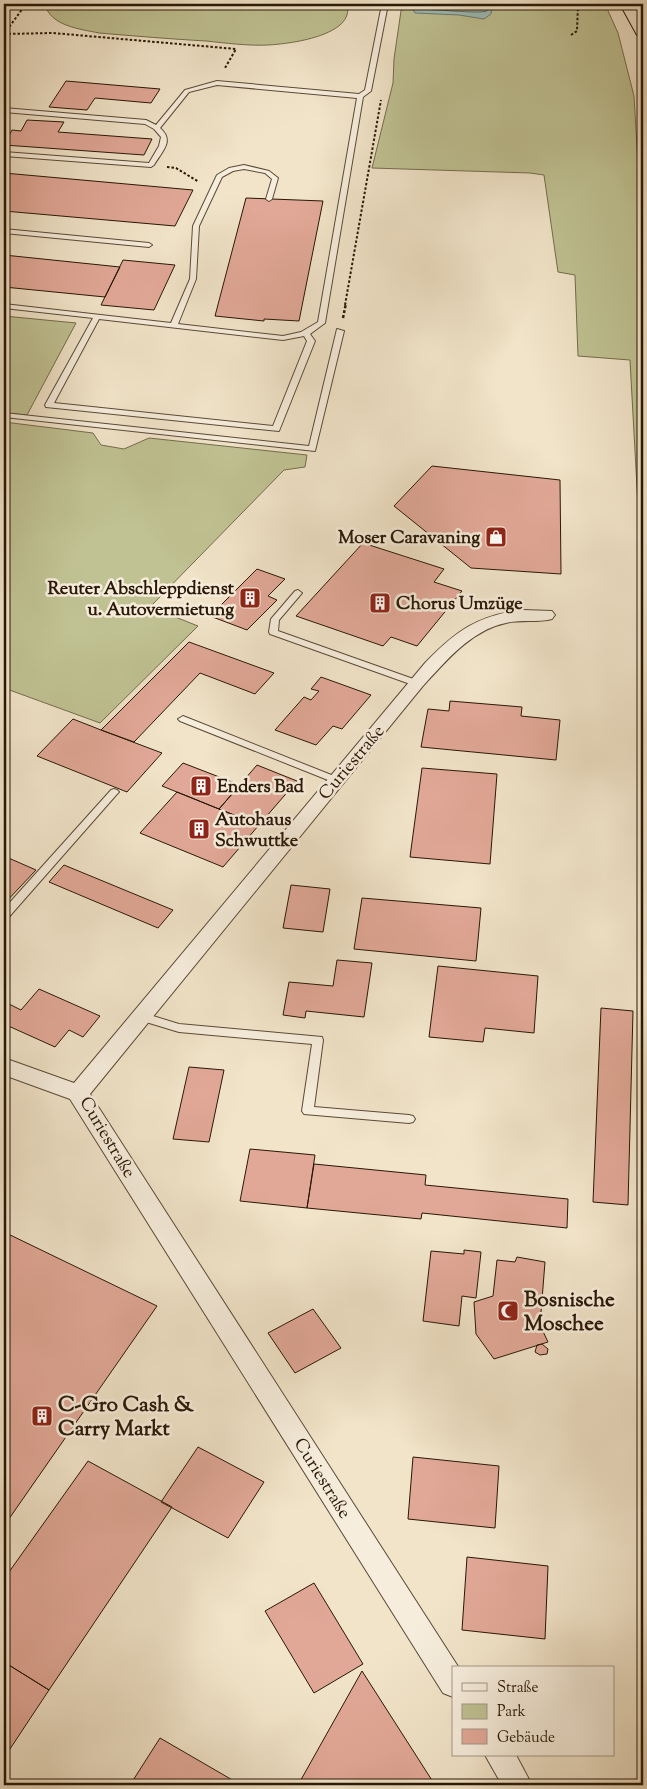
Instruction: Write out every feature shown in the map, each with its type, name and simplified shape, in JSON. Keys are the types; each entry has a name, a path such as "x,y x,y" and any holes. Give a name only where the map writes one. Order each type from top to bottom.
{"highway":[{"path":"628,4 643,32"}],"street":[{"name":"Curiestraße","path":"452,1681 78,1093 440,656 470,631 502,616 525,613 546,614"},
{"path":"4,1066 78,1093"},
{"path":"500,1756 518,1785"}],"lane":[{"path":"157,127 187,91 217,83 360,96 368,91 385,4"},
{"path":"4,306 283,338 306,334 322,323 360,96"},
{"path":"4,102 4,108 146,122 157,127 162,132 165,140 164,146 151,165 4,154"},
{"path":"174,325 193,278 196,226 219,176 231,169 244,167 267,172 274,178 269,199"},
{"path":"4,231 149,245"},
{"path":"97,317 49,405 276,429 311,340 306,334"},
{"path":"4,415 312,449 340,331"},
{"path":"298,593 275,619 273,632 416,683"},
{"path":"182,719 336,780"},
{"path":"4,915 114,792"},
{"path":"140,1016 179,1028 318,1040 308,1110 409,1119"}],"path":[{"path":"26,4 4,34 53,33 236,49 217,83"},
{"path":"570,35 575,34 577,31 578,4"},
{"path":"340,331 381,100"},
{"path":"151,165 176,168 201,184 196,194 207,200"}],"green space":[{"path":"45,4 347,4 347,15 341,24 331,31 318,36 290,43 252,45 91,32 59,22 48,11"},
{"path":"402,4 605,4 618,33 634,96 643,252 643,597 630,360 578,356 575,275 558,272 544,175 372,168 393,83 394,59"},
{"path":"4,316 76,323 27,415 4,413"},
{"path":"4,422 93,433 101,445 124,449 149,438 307,455 305,467 284,470 150,607 198,626 100,723 4,688"}],"water":[{"path":"414,4 492,4 491,14 484,19 459,15 415,13 412,8"}],"building":[{"path":"66,81 160,89 151,103 95,98 87,110 49,107"},
{"path":"27,120 64,122 58,132 152,139 144,155 4,145 12,130 21,131"},
{"path":"4,173 193,190 175,226 4,211"},
{"path":"246,198 323,201 299,321 264,319 264,321 215,316"},
{"path":"4,255 120,267 105,297 4,287"},
{"path":"123,260 175,265 154,310 101,305"},
{"name":"Moser Caravaning","path":"432,466 560,480 561,574 471,568 394,506"},
{"name":"Chorus Umzüge","path":"363,543 444,569 434,582 462,591 417,646 391,637 383,646 296,616"},
{"name":"Reuter Abschleppdienst u. Autovermietung","path":"257,569 285,579 268,596 277,600 247,630 210,616"},
{"path":"189,642 274,673 255,694 200,673 134,742 101,730"},
{"path":"321,677 371,695 342,729 333,726 316,745 275,730 304,697 311,700 319,691 311,689"},
{"path":"450,701 522,707 521,716 560,720 556,760 421,747 428,709 449,711"},
{"path":"73,719 162,753 127,792 37,756"},
{"name":"Enders Bad","path":"183,763 240,785 219,809 162,786"},
{"path":"257,765 297,781 259,825 219,809"},
{"path":"422,768 497,774 490,864 410,857"},
{"name":"Autohaus Schwuttke","path":"177,792 259,825 223,867 140,833"},
{"path":"4,856 36,870 4,904"},
{"path":"64,865 173,910 158,928 49,882"},
{"path":"291,885 330,889 323,932 283,928"},
{"path":"362,898 481,908 476,961 354,949"},
{"path":"337,960 372,963 364,1017 306,1011 305,1018 283,1015 289,982 333,986"},
{"path":"438,966 538,976 534,1033 485,1028 483,1042 429,1037"},
{"path":"39,989 100,1016 83,1037 69,1030 55,1047 4,1024 4,1010 9,1004 21,1010"},
{"path":"601,1008 633,1011 628,1205 593,1202"},
{"path":"189,1067 224,1070 209,1142 173,1139"},
{"path":"250,1149 315,1155 307,1208 240,1201"},
{"path":"314,1164 426,1175 425,1185 568,1199 567,1228 422,1213 421,1219 307,1208"},
{"name":"C-Gro Cash & Carry Markt","path":"4,1232 157,1306 4,1526"},
{"path":"464,1250 481,1252 476,1298 462,1296 459,1326 423,1321 431,1251 464,1254"},
{"name":"Bosnische Moschee","path":"517,1257 545,1262 540,1325 548,1342 494,1359 476,1334 474,1302 493,1296 497,1260 515,1262"},
{"path":"313,1309 341,1348 295,1373 268,1333"},
{"path":"542,1344 548,1349 547,1354 540,1355 535,1352 537,1345"},
{"path":"198,1447 264,1482 228,1538 161,1502"},
{"path":"413,1457 499,1466 495,1528 408,1519"},
{"path":"88,1461 172,1507 49,1690 4,1662 4,1579"},
{"path":"467,1557 548,1566 545,1639 462,1630"},
{"path":"314,1583 363,1664 314,1693 265,1611"},
{"path":"4,1662 49,1690 4,1758"},
{"path":"362,1671 435,1785 298,1785"},
{"path":"160,1738 241,1785 130,1785"}],"place":[{"name":"Moser Caravaning","path":"496,537"},
{"name":"Reuter Abschleppdienst u. Autovermietung","path":"250,598"},
{"name":"Chorus Umzüge","path":"380,603"},
{"name":"Enders Bad","path":"201,786"},
{"name":"Autohaus Schwuttke","path":"199,829"},
{"name":"Bosnische Moschee","path":"508,1311"},
{"name":"C-Gro Cash & Carry Markt","path":"42,1416"}]}
